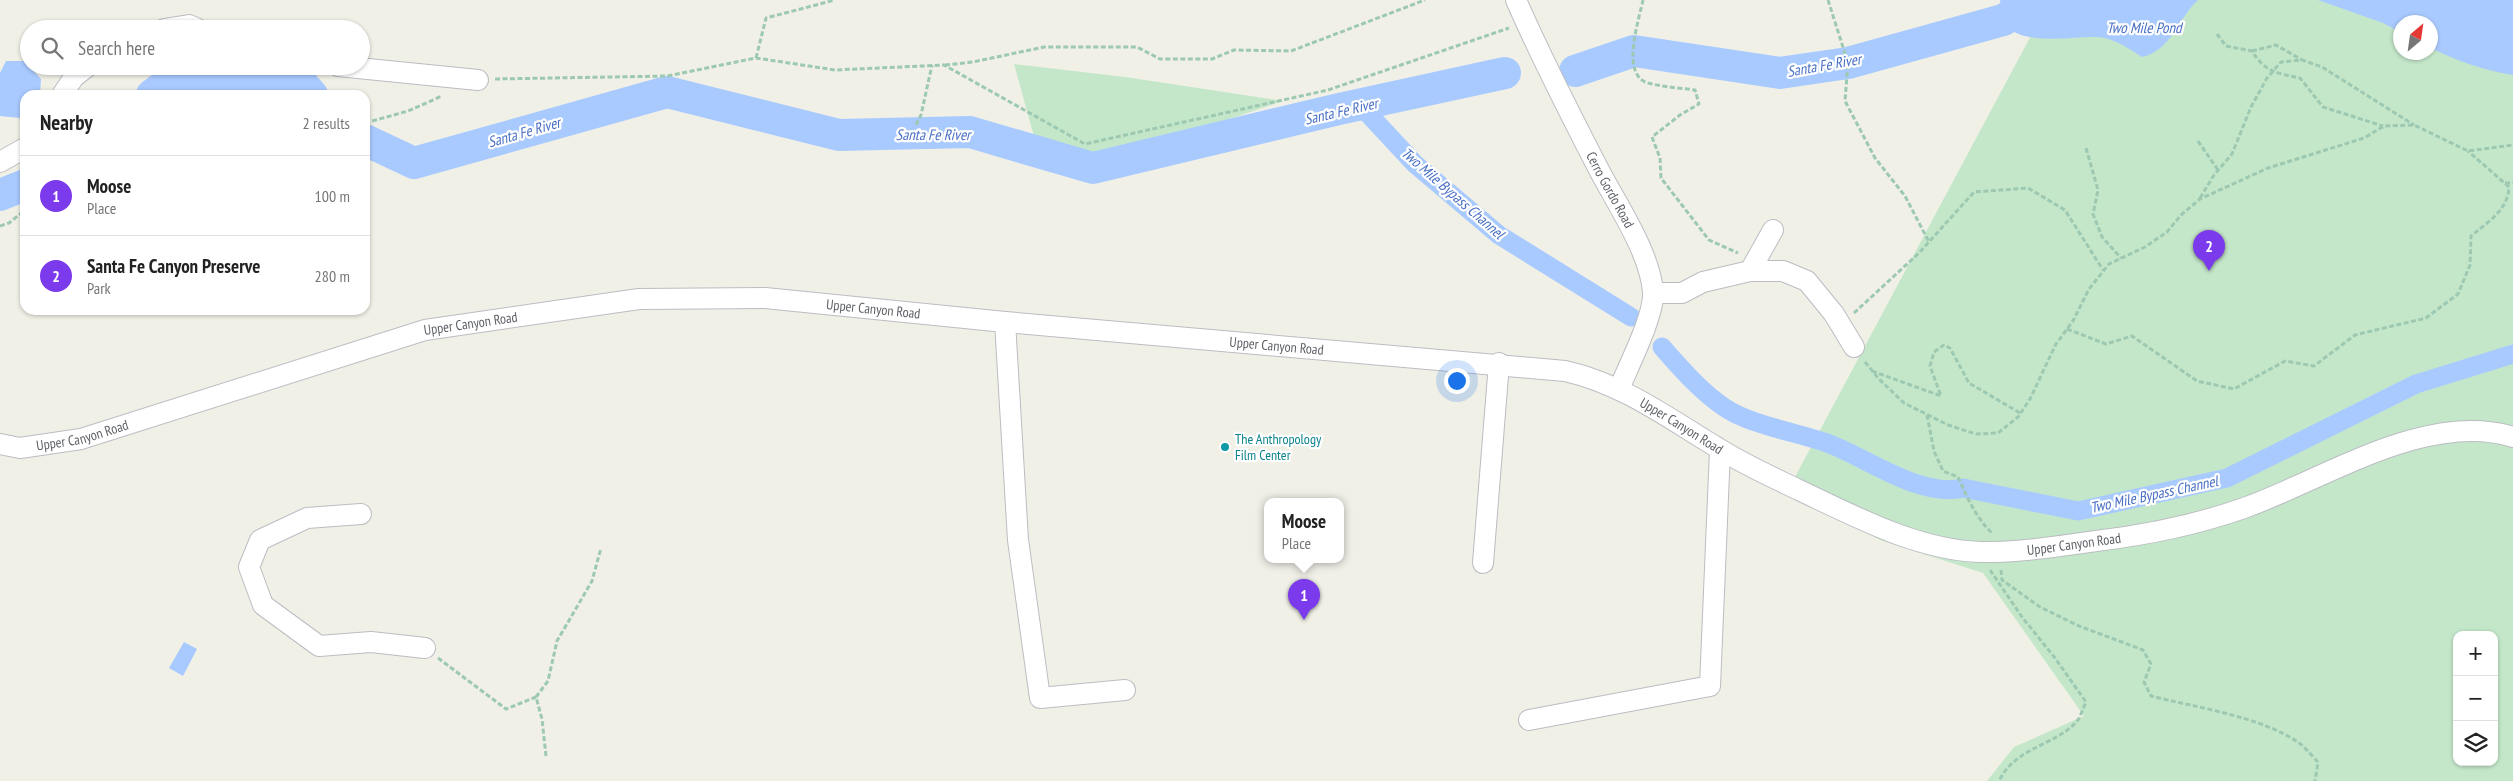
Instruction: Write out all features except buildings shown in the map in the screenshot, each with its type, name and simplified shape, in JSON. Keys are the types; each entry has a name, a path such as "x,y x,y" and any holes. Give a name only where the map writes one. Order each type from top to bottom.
{"street":[{"name":"Cerro Gordo Road","path":"1516,0 1638,245 1652,301"},
{"path":"370,69 478,80"},
{"path":"65,90 77,75"},
{"path":"0,162 20,151"},
{"path":"1750,271 1773,230"},
{"path":"1619,389 1652,301 1682,294 1703,282 1750,271 1783,271 1807,281 1841,325 1854,347"},
{"name":"Upper Canyon Road","path":"0,444 20,448 81,439 425,330 639,299 765,298 1005,322 1499,363 1565,371 1584,375 1619,389 1652,407 1720,450 1827,503 1889,530 1927,542 1989,551 2095,541 2174,528 2244,508 2382,450 2435,435 2483,430 2513,437"},
{"path":"1005,322 1018,540 1040,698 1124,690"},
{"path":"1483,563 1499,363"},
{"path":"1529,720 1710,686 1720,450"},
{"path":"361,514 307,518 260,540 249,567 263,605 319,646 371,642 430,652"}],"path":[{"path":"756,58 766,18 834,0"},
{"path":"478,80 667,76 756,58 835,70 944,65 973,62 1044,47 1137,47 1160,59 1212,59 1234,50 1291,51 1425,0"},
{"path":"1643,0 1632,62 1636,73 1646,83 1695,90 1699,104 1680,115 1652,137 1660,158 1661,178 1709,240 1744,256 1764,249"},
{"path":"1828,0 1848,63 1845,101 1874,158 1905,196 1929,242"},
{"path":"944,65 1085,144 1328,90 1526,23"},
{"path":"2066,329 2106,344 2132,336 2197,381 2234,389 2285,361 2314,366 2355,336 2426,318 2458,294 2470,265 2471,236 2496,216 2508,198 2509,187 2468,151 2414,125 2322,66 2302,60 2276,45 2252,51 2226,46 2216,34"},
{"path":"2252,51 2260,64 2272,72 2300,78 2323,107 2384,126 2414,125"},
{"path":"2200,199 2218,170 2232,154 2251,108 2272,72 2281,62 2302,60"},
{"path":"916,125 921,115 932,65"},
{"path":"370,122 408,111 443,96"},
{"path":"1854,347 1872,370 1904,403 1948,425 1976,434 1998,433 2020,414 2030,399 2043,368 2089,289 2109,264 2145,247 2167,232 2181,215 2200,199 2268,168 2364,138 2384,126"},
{"path":"2198,141 2218,170"},
{"path":"2468,151 2513,145"},
{"path":"2086,148 2098,190 2094,214 2102,237 2121,258"},
{"path":"2505,183 2513,183"},
{"path":"1841,325 1929,242 1974,192 2028,188 2065,210 2104,271"},
{"path":"0,226 9,224 20,214"},
{"path":"1872,370 1941,396 1930,366 1934,352 1944,345 1950,348 1969,383 2020,414"},
{"path":"1927,414 1934,451 1943,470 1958,477 1969,502 1985,527 1996,537 1989,551 2000,587 2055,658 2086,702 2078,720 2057,736 2026,751 1999,781"},
{"path":"430,652 506,709 536,697 548,681 557,641 592,581 601,548"},
{"path":"1989,551 2002,580 2040,607 2080,626 2143,650 2151,664 2144,682 2151,696 2229,714 2277,732 2299,743 2318,762 2315,781"},
{"path":"536,697 542,719 546,756"}],"green space":[{"path":"2050,0 2513,0 2513,781 1987,781 2014,747 2084,716 1983,573 1880,540 1788,490"},
{"path":"1014,64 1125,77 1283,101 1172,138 1093,156 1035,140"}],"water":[{"name":"Two Mile Pond","path":"2000,0 2198,0 2167,41 2152,54 2142,57 2109,39 2086,37 2059,39 2030,37 2018,34 2009,28 2003,19"},
{"path":"2318,0 2513,0 2513,75 2470,64 2438,51 2438,15 2393,15 2393,28"},
{"path":"6,61 20,61 20,75 37,75 41,79 40,90 20,90 20,118 0,116 0,73"},
{"path":"184,642 197,649 183,676 169,668"}],"waterway":[{"name":"Santa Fe River","path":"1575,71 1634,51 1780,73 1848,63 2003,20 2038,0"},
{"name":"Santa Fe River","path":"370,142 414,163 667,92 839,135 970,132 1093,168 1339,109 1505,73"},
{"name":"Santa Fe River","path":"159,90 171,81 295,76 308,90"},
{"name":"Two Mile Bypass Channel","path":"1360,105 1415,164 1499,235 1631,317"},
{"name":"Santa Fe River","path":"0,195 20,187"},
{"name":"Two Mile Bypass Channel","path":"1662,347 1707,394 1728,410 1749,420 1832,445 1896,476 1930,488 1947,490 1963,488 2078,511 2227,478 2416,384 2513,354"}],"place":[{"name":"Santa Fe Canyon Preserve","path":"2209,271"},
{"name":"The Anthropology Film Center","path":"1225,447"},
{"name":"Moose","path":"1304,620"}]}
